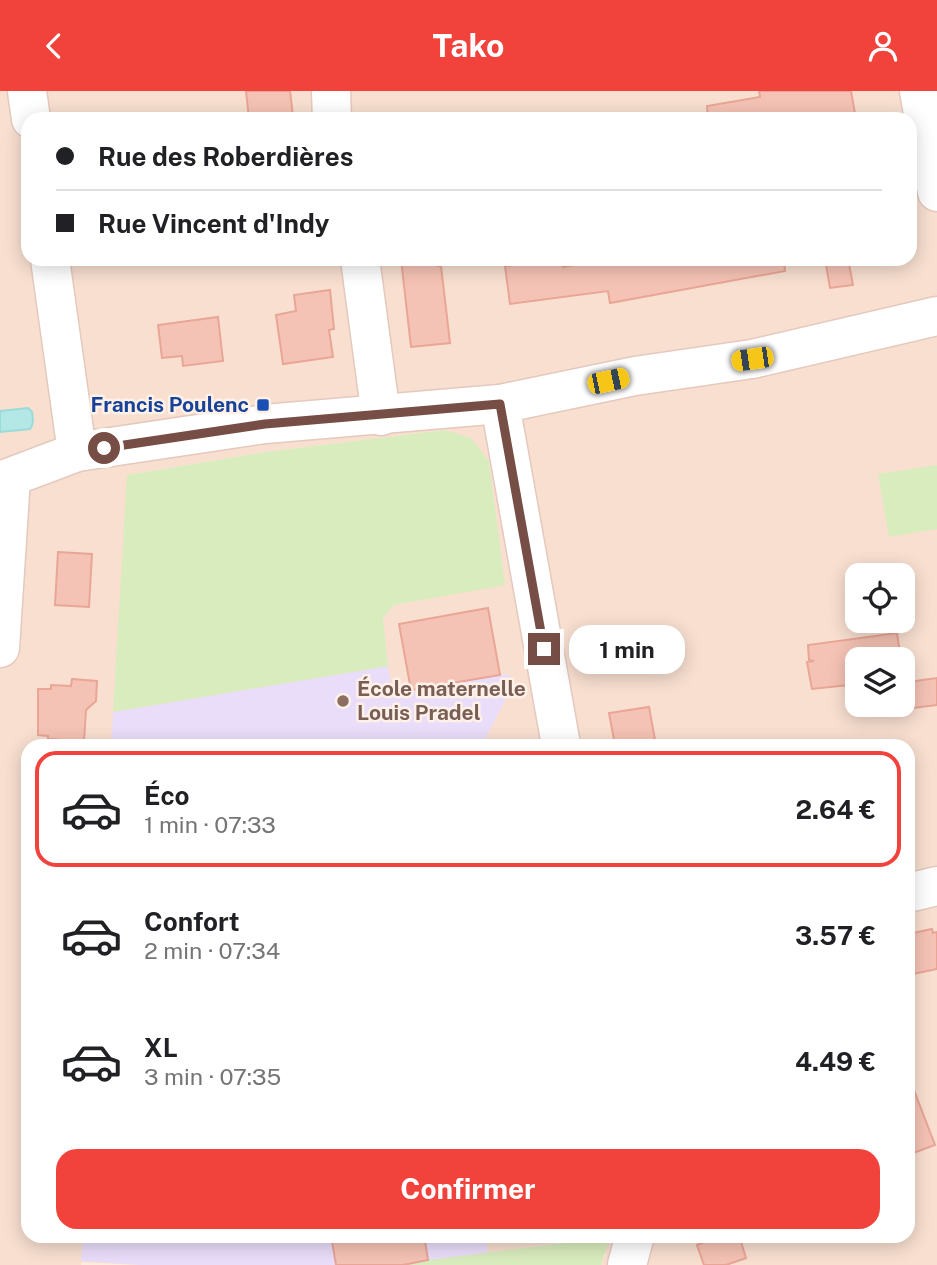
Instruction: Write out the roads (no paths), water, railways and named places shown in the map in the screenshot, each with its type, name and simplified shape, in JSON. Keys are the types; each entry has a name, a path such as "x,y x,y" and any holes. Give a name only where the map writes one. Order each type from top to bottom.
{"street":[{"path":"27,91 30,112"},
{"path":"331,91 332,112"},
{"path":"919,91 927,176"},
{"path":"51,266 77,451"},
{"path":"361,266 382,416"},
{"path":"0,648 6,479 77,451 265,424 500,404 635,376 752,359 937,316"},
{"path":"500,404 560,739"},
{"path":"915,892 937,887"},
{"path":"627,1265 633,1243"}],"water":[{"path":"28,408 33,417 30,429 0,432 0,411"}],"place":[{"name":"Francis Poulenc","path":"263,405"},
{"name":"École maternelle Louis Pradel","path":"343,701"}]}
